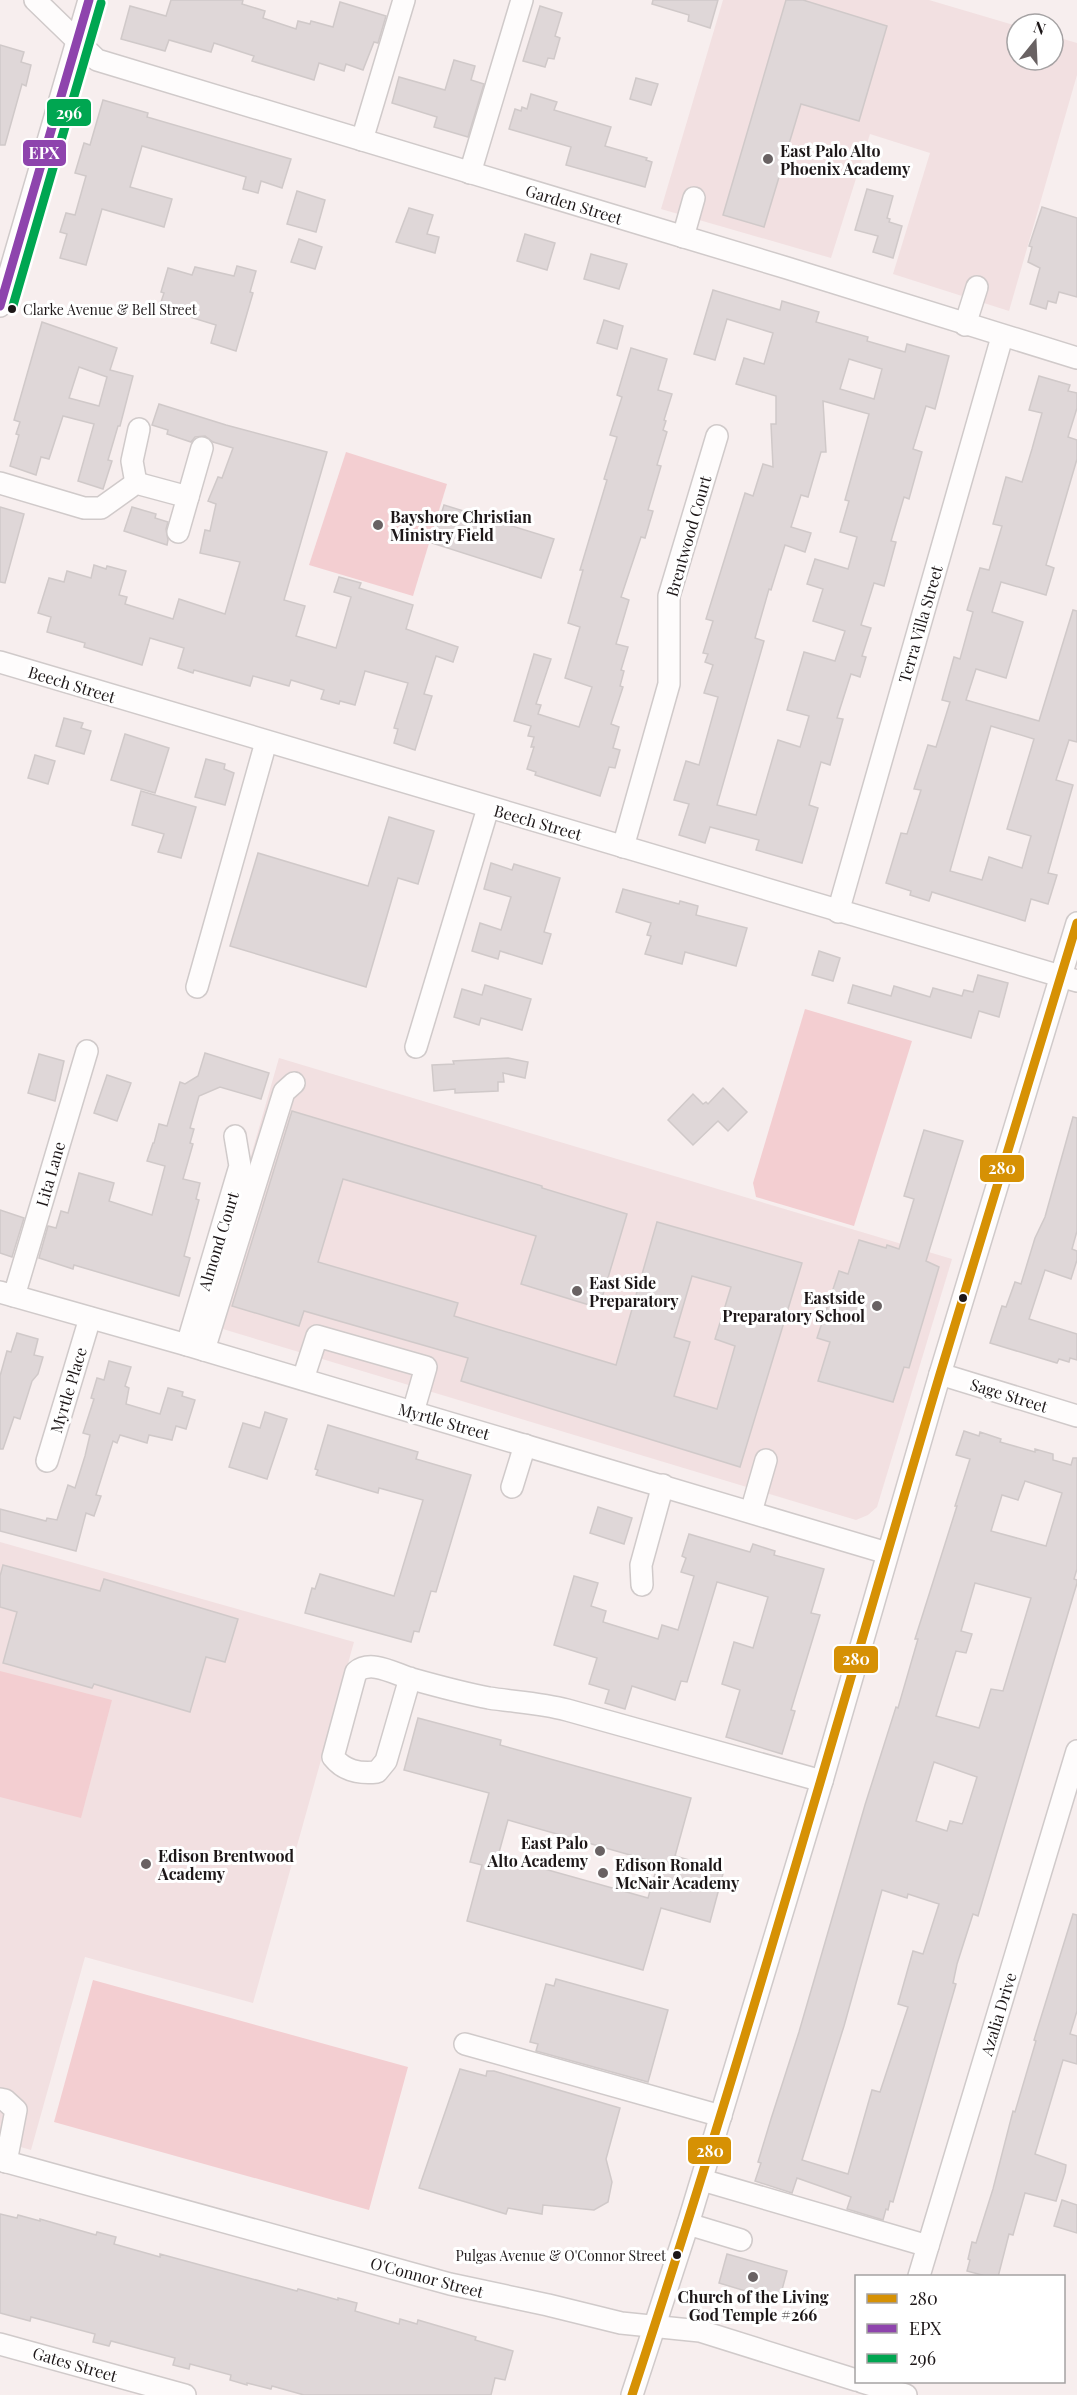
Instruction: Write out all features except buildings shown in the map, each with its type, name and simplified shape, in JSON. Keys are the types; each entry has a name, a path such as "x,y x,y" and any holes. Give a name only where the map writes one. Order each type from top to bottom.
{"street":[{"name":"Garden Street","path":"35,0 97,60 1077,358"},
{"path":"1,296 89,0"},
{"path":"362,140 404,0"},
{"path":"470,173 522,0"},
{"path":"683,237 694,198"},
{"path":"965,325 977,287"},
{"name":"Terra Villa Street","path":"838,912 1002,337"},
{"path":"136,483 132,461 139,429"},
{"name":"Brentwood Court","path":"623,847 669,684 669,596 717,436"},
{"path":"178,532 202,448"},
{"path":"0,483 84,508 101,508 136,483"},
{"path":"136,483 188,497"},
{"name":"Beech Street","path":"0,662 838,912 1069,978"},
{"path":"197,987 266,742"},
{"path":"416,1047 488,808"},
{"path":"632,2395 702,2180 822,1781 940,1374 1069,978 1077,923"},
{"name":"Lita Lane","path":"7,1294 87,1051"},
{"path":"196,1347 284,1092 294,1083"},
{"name":"Almond Court","path":"196,1347 240,1166 235,1136"},
{"name":"Myrtle Street","path":"7,1294 196,1347 887,1553"},
{"name":"Myrtle Place","path":"46,1461 90,1318"},
{"path":"303,1380 316,1335 426,1368 413,1412"},
{"name":"Sage Street","path":"940,1374 1077,1416"},
{"path":"512,1487 525,1444"},
{"path":"751,1512 766,1460"},
{"path":"642,1585 641,1565 663,1485"},
{"path":"410,1678 386,1761 377,1772 366,1773 351,1771 339,1765 333,1757 356,1672 363,1666 370,1666 489,1698 555,1707 822,1781"},
{"name":"Azalia Drive","path":"920,2275 1077,1751"},
{"path":"465,2044 721,2116"},
{"path":"0,2099 5,2100 15,2110 3,2161"},
{"name":"O'Connor Street","path":"3,2161 450,2284 621,2323 700,2331 855,2380"},
{"path":"702,2180 928,2246"},
{"path":"688,2224 741,2240"},
{"name":"Gates Street","path":"0,2344 185,2395"},
{"path":"866,2383 906,2395"}],"shaded area":[{"name":"East Palo Alto Phoenix Academy","path":"723,0 929,0 1005,22 1005,72 1065,72 1065,40 1077,43 1077,75 1009,311 893,274 930,153 870,134 831,258 661,209"},
{"name":"Bayshore Christian Ministry Field","path":"346,452 447,484 413,596 309,565"},
{"path":"805,1009 912,1041 854,1226 756,1197 753,1183"},
{"name":"East Side Preparatory","path":"279,1058 952,1259 877,1507 868,1515 856,1520 203,1323"},
{"name":"Edison Brentwood Academy","path":"0,1542 354,1642 253,2003 85,1957 31,2150 0,2141"},
{"path":"0,1671 112,1700 81,1818 0,1797"},
{"path":"93,1980 408,2067 369,2210 54,2122"}],"transit line":[{"name":"EPX","path":"0,306 89,0"},
{"name":"296","path":"12,309 101,3"},
{"name":"280","path":"632,2395 752,2013 940,1374 1077,923"}],"place":[{"name":"East Palo Alto Phoenix Academy","path":"768,159"},
{"name":"Clarke Avenue & Bell Street","path":"12,309"},
{"name":"Bayshore Christian Ministry Field","path":"378,525"},
{"name":"East Side Preparatory","path":"577,1291"},
{"name":"Eastside Preparatory School","path":"877,1306"},
{"name":"East Palo Alto Academy","path":"600,1851"},
{"name":"Edison Brentwood Academy","path":"146,1864"},
{"name":"Edison Ronald McNair Academy","path":"603,1873"},
{"name":"Pulgas Avenue & O'Connor Street","path":"677,2255"},
{"name":"Church of the Living God Temple #266","path":"753,2277"}]}
